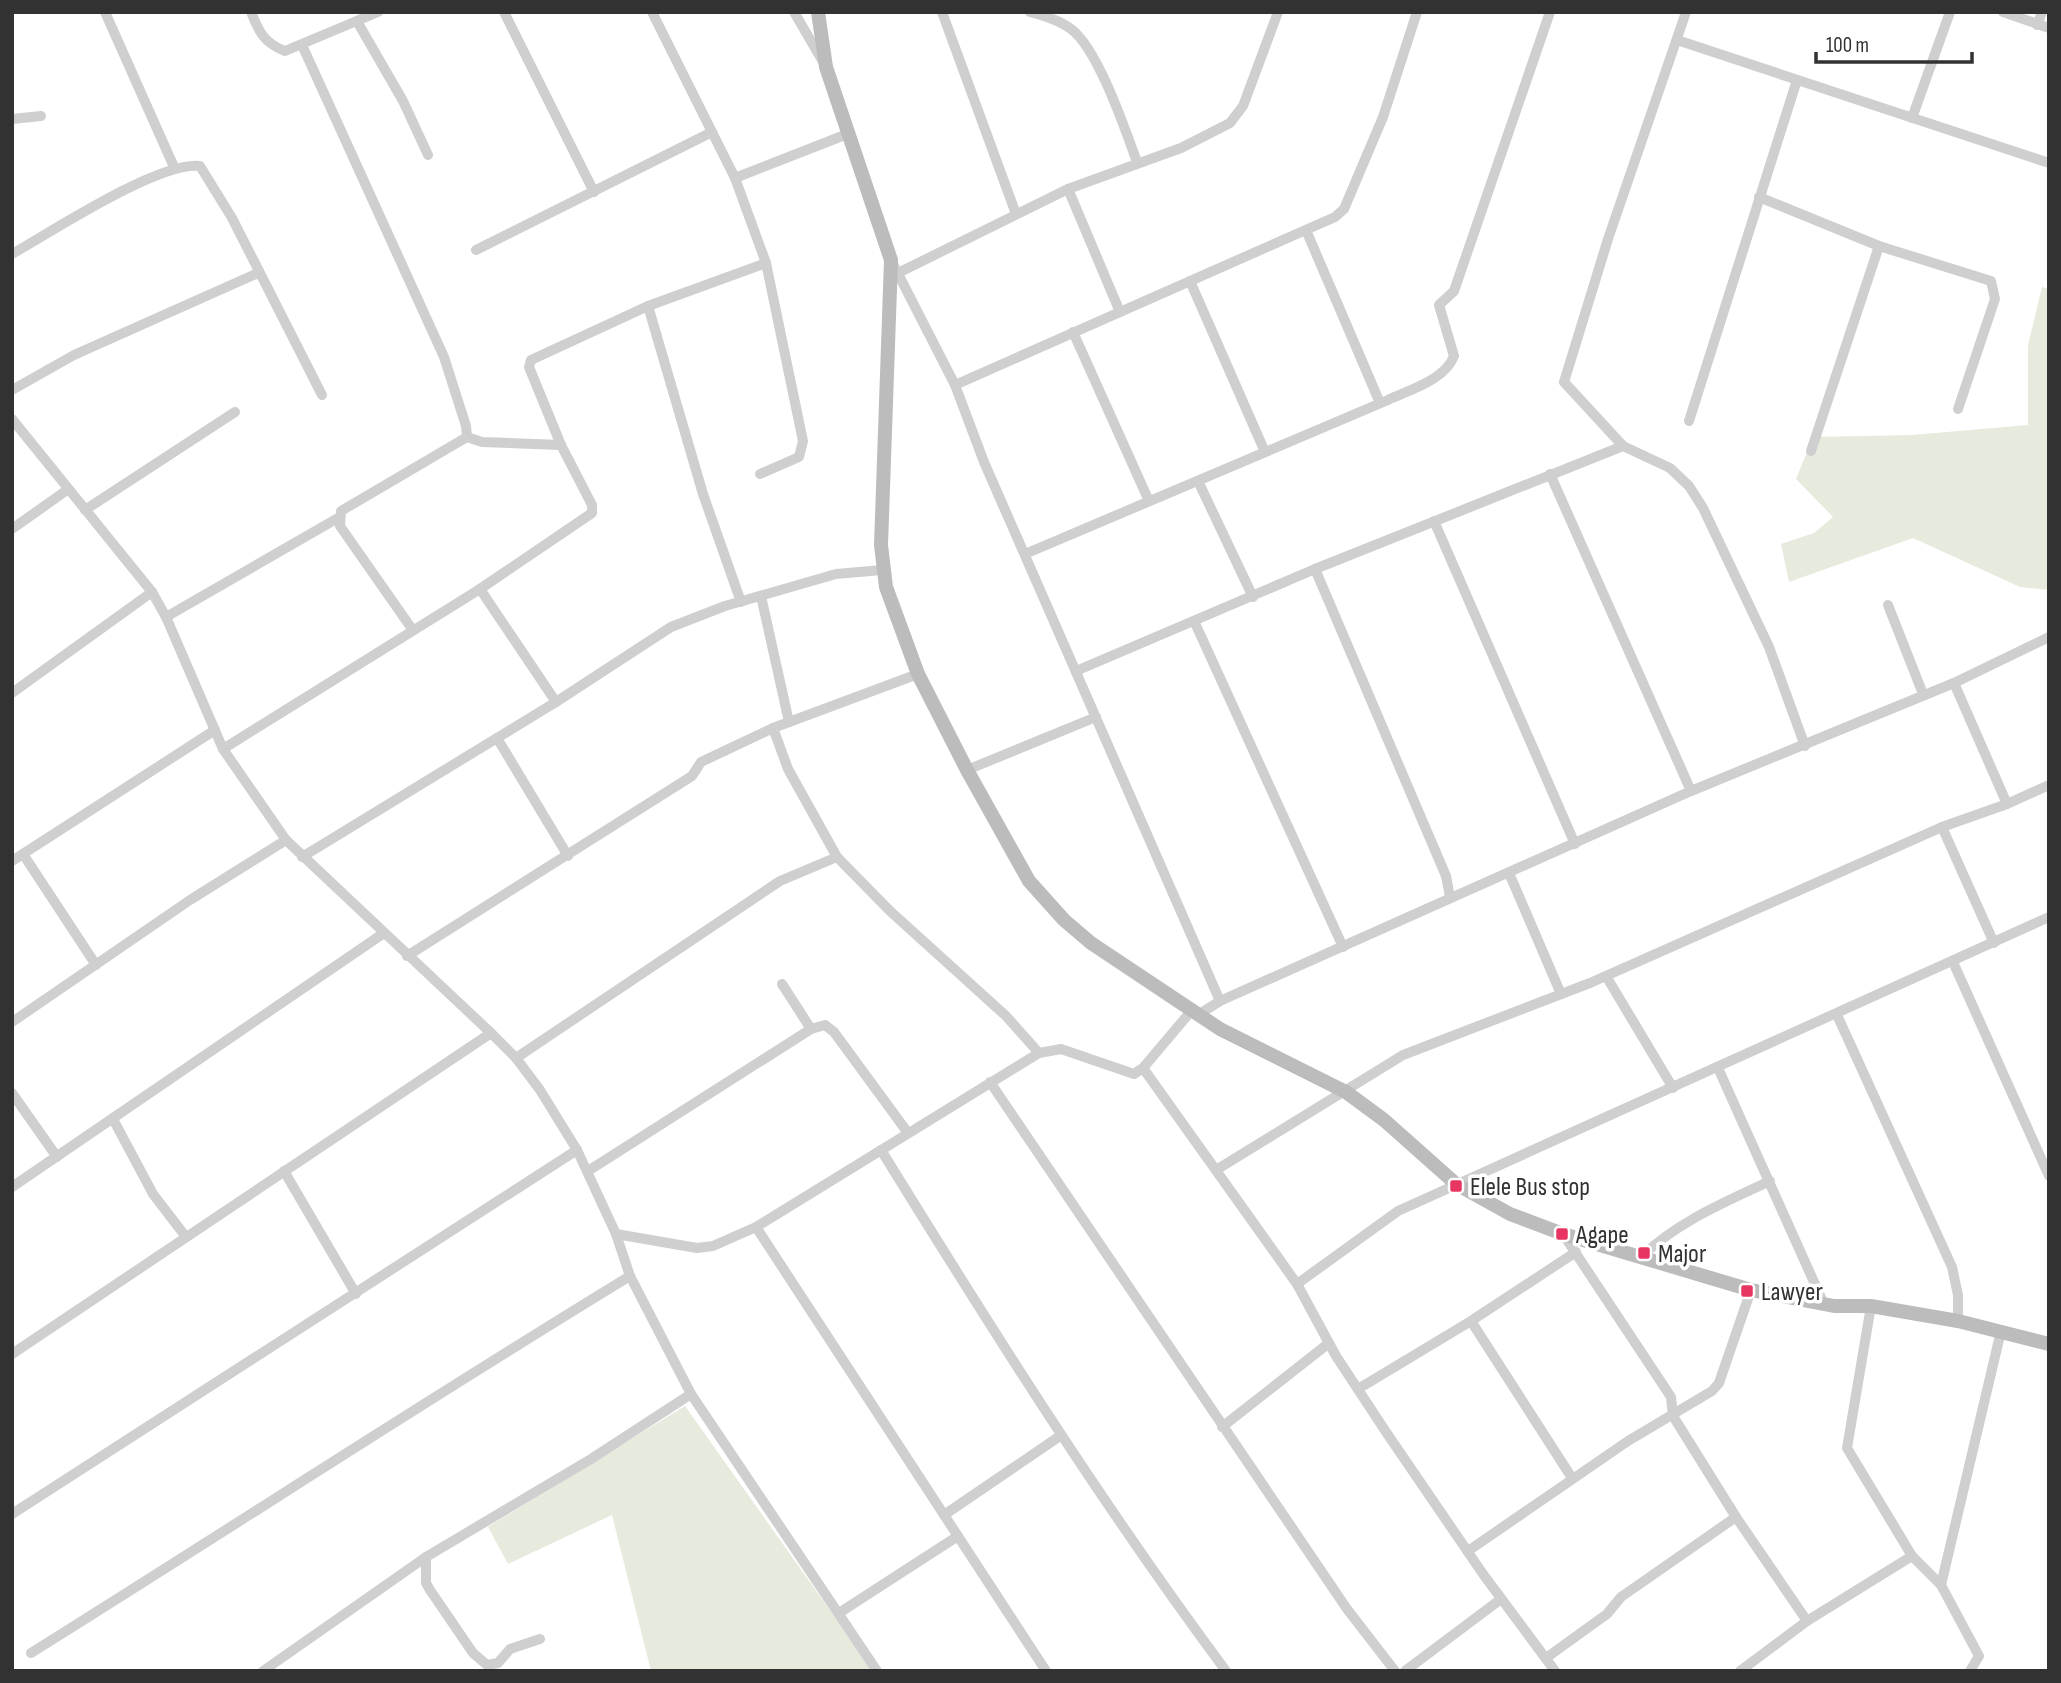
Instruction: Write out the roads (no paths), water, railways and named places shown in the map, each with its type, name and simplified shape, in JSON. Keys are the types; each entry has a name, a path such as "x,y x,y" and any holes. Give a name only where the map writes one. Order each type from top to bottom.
{"street":[{"path":"105,12 174,167"},
{"path":"251,12 260,35 272,46 285,51 359,23 378,12"},
{"path":"504,12 594,192"},
{"path":"652,12 735,178 766,263 803,441 799,457 760,474"},
{"path":"794,12 826,66 891,260 900,272 955,385 1025,554 1220,1001"},
{"path":"818,12 826,66"},
{"path":"942,12 1016,214"},
{"path":"1030,12 1060,23 1081,38 1118,108 1137,162"},
{"path":"900,272 1068,189 1181,148 1238,117 1278,12"},
{"path":"955,385 1335,217 1344,209 1383,117 1417,12"},
{"path":"1025,554 1380,403 1432,379 1452,361 1454,356 1439,305 1454,291 1550,12"},
{"path":"1686,12 1608,239 1564,382 1623,446 1670,468 1689,486 1703,508 1769,647 1805,746"},
{"path":"1912,118 1950,12"},
{"path":"2003,12 2049,29"},
{"path":"2037,25 2042,12"},
{"path":"359,23 404,102 428,155"},
{"path":"1677,40 2049,163"},
{"path":"302,45 444,356 467,426 467,437"},
{"path":"1689,421 1797,80"},
{"path":"12,119 41,116"},
{"path":"476,250 712,132"},
{"path":"735,178 850,133"},
{"path":"12,254 85,212 174,167 200,166 206,172 322,395"},
{"path":"1068,189 1120,312"},
{"path":"1759,197 1879,246 1985,277 1994,286 1995,299 1958,409"},
{"path":"1306,230 1380,403"},
{"path":"1811,451 1879,246"},
{"path":"891,260 882,570 918,674 1009,848 1043,897 1091,943 1238,1039 1346,1092 1384,1120 1455,1184 1510,1214 1563,1234 1751,1290 1834,1306 1871,1306 1958,1321 2049,1344"},
{"path":"223,749 480,589 592,513 592,505 561,445 529,366 531,360 648,306 766,263"},
{"path":"12,390 74,355 258,273"},
{"path":"1190,281 1265,452"},
{"path":"648,306 703,494 741,602"},
{"path":"1073,332 1149,501"},
{"path":"85,510 235,412"},
{"path":"12,419 152,593 166,617 223,749 286,840 516,1058 588,1171 616,1234 630,1276 691,1394 877,1671"},
{"path":"166,617 338,518 341,511 467,437 482,442 561,445"},
{"path":"1076,671 1195,623 1315,569 1623,446"},
{"path":"1550,474 1690,791"},
{"path":"1198,481 1253,597"},
{"path":"12,529 67,490"},
{"path":"338,518 340,526 412,629"},
{"path":"1434,521 1575,844"},
{"path":"1315,569 1446,876 1450,897"},
{"path":"302,857 556,702 671,626 836,574 882,570"},
{"path":"480,589 556,702"},
{"path":"12,694 152,593"},
{"path":"761,596 789,722"},
{"path":"1888,605 1923,694"},
{"path":"1195,623 1343,947"},
{"path":"616,1234 697,1248 713,1246 756,1227 1039,1053 1061,1049 1125,1073 1134,1073 1143,1068 1195,1012 1690,791 1954,683 2049,637"},
{"path":"407,956 692,776 702,762 773,728 918,674"},
{"path":"1954,683 2007,804"},
{"path":"967,770 1096,717"},
{"path":"773,728 788,769 837,857 890,911 1006,1016 1039,1053"},
{"path":"12,861 215,730"},
{"path":"497,738 568,856"},
{"path":"1216,1170 1403,1055 1606,976 1942,827 2007,804 2049,785"},
{"path":"1942,827 1994,943"},
{"path":"12,1022 190,900 286,840"},
{"path":"23,854 96,964"},
{"path":"516,1058 780,881 837,857"},
{"path":"1509,873 1560,994"},
{"path":"1446,876 1466,891"},
{"path":"1297,1284 1398,1211 2049,917"},
{"path":"12,1187 384,933"},
{"path":"1953,962 2049,1176"},
{"path":"1606,976 1673,1088"},
{"path":"782,984 811,1029"},
{"path":"1837,1015 1952,1267 1958,1295 1958,1321"},
{"path":"588,1171 811,1029 825,1025 830,1027 908,1133"},
{"path":"12,1354 491,1033"},
{"path":"1143,1068 1297,1284 1358,1389 1501,1599 1555,1671"},
{"path":"1718,1068 1822,1303"},
{"path":"990,1082 1347,1609 1395,1671"},
{"path":"12,1093 57,1157"},
{"path":"113,1119 153,1194 186,1237"},
{"path":"12,1514 577,1150"},
{"path":"881,1150 1060,1436 1150,1569 1226,1671"},
{"path":"284,1171 356,1294"},
{"path":"1641,1257 1663,1236 1687,1220 1770,1181"},
{"path":"756,1227 1046,1671"},
{"path":"1563,1234 1671,1397 1673,1416 1736,1517 1807,1622"},
{"path":"1358,1389 1471,1321 1576,1252"},
{"path":"31,1653 465,1376 630,1276"},
{"path":"1468,1551 1572,1478 1712,1391 1719,1383 1751,1290"},
{"path":"1871,1306 1847,1448 1912,1556 1941,1585 1979,1656 1970,1671"},
{"path":"1471,1321 1572,1478"},
{"path":"1941,1585 2001,1331"},
{"path":"1222,1427 1329,1343"},
{"path":"263,1671 426,1557 592,1459 691,1394"},
{"path":"944,1515 1060,1436"},
{"path":"1546,1658 1607,1614 1621,1597 1736,1517"},
{"path":"839,1613 958,1536"},
{"path":"1740,1671 1807,1622 1912,1556"},
{"path":"426,1557 426,1583 473,1653 487,1665 498,1663 510,1649 540,1639"},
{"path":"1405,1671 1501,1599"}],"place":[{"name":"Elele Bus stop","path":"1456,1186"},
{"name":"Agape","path":"1562,1234"},
{"name":"Major","path":"1644,1253"},
{"name":"Lawyer","path":"1747,1291"}]}
